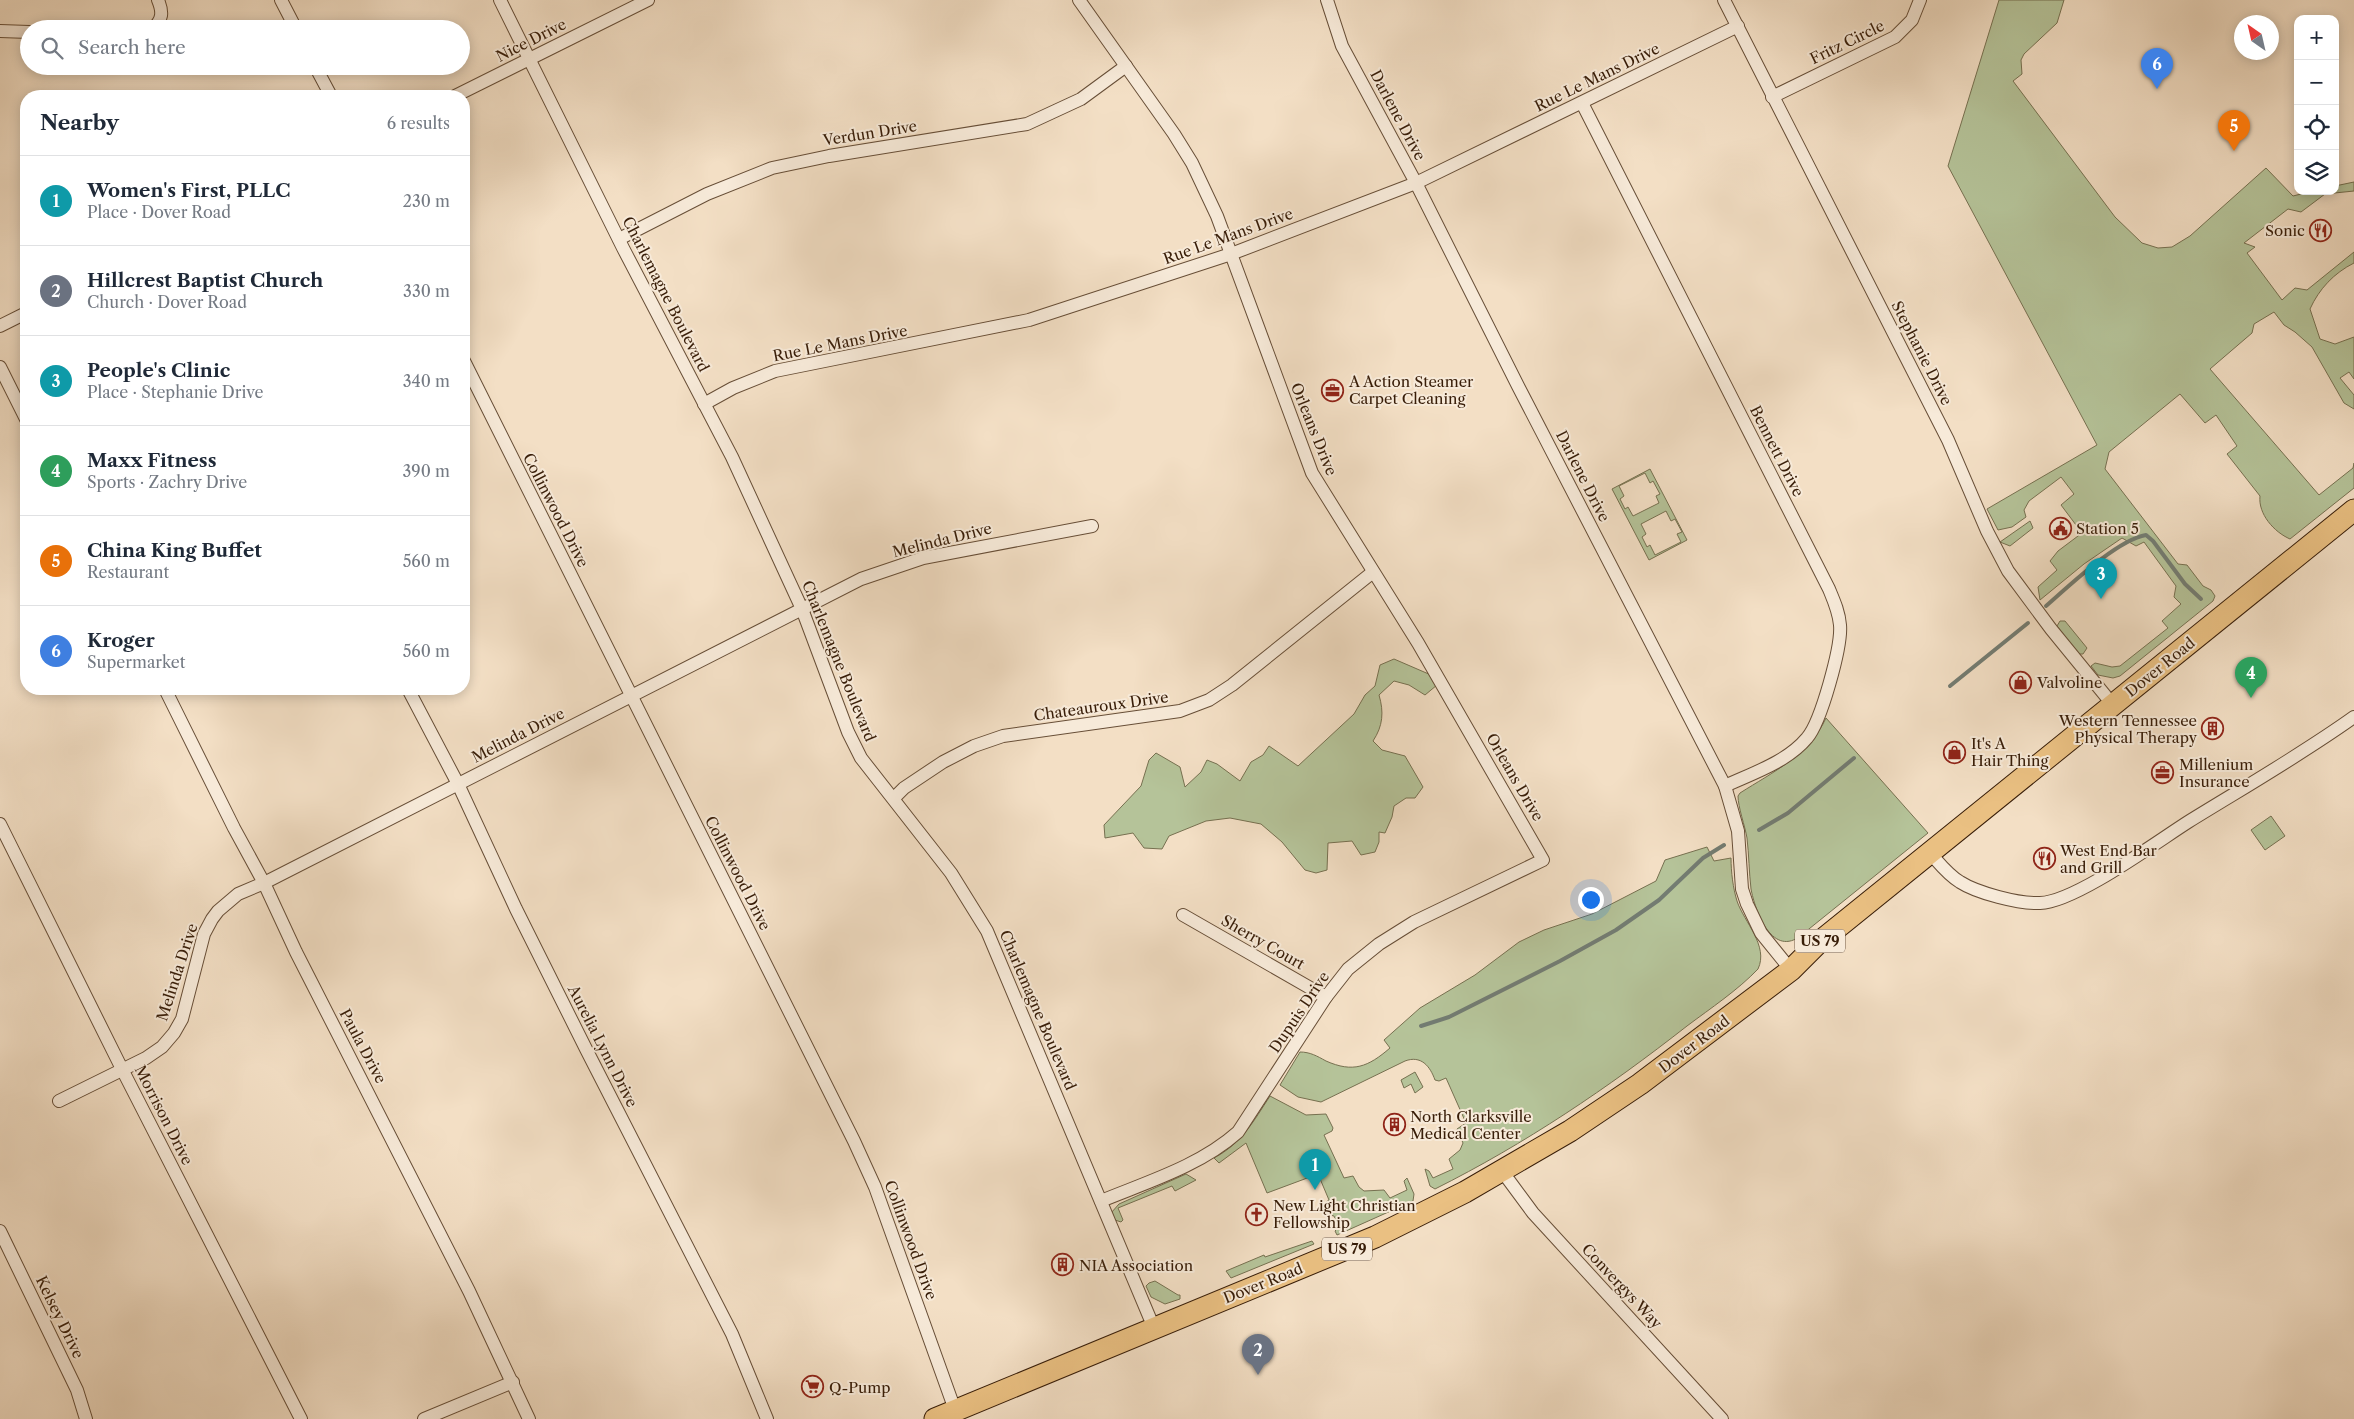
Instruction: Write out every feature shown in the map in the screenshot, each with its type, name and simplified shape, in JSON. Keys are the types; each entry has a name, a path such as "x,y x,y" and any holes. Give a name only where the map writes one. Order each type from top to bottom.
{"main road":[{"name":"Dover Road","path":"935,1419 1375,1237 1502,1171 1604,1109 1791,970 1817,944 2354,510"}],"street":[{"path":"158,0 162,9 159,20"},
{"path":"281,0 291,20"},
{"name":"Charlemagne Boulevard","path":"500,0 619,239 732,457 802,609 848,732 861,758 951,873 987,931 1154,1328"},
{"name":"Nice Drive","path":"468,90 648,0"},
{"name":"Orleans Drive","path":"1079,0 1192,164 1217,216 1306,460 1418,643 1543,860"},
{"name":"Darlene Drive","path":"1327,0 1342,46 1416,182 1518,386 1725,786 1738,831 1742,889 1747,904 1761,933 1791,970"},
{"name":"Stephanie Drive","path":"1724,0 1948,440 1987,531 2008,571 2046,623 2113,705"},
{"name":"Fritz Circle","path":"1772,97 1895,36 1912,20 1920,0"},
{"name":"Rue Le Mans Drive","path":"704,404 732,388 775,371 860,356 1029,320 1230,254 1416,182 1738,26"},
{"path":"0,31 20,32"},
{"name":"Verdun Drive","path":"619,239 707,194 772,168 829,156 1027,124 1082,99 1126,66"},
{"path":"320,75 328,90"},
{"name":"Bennett Drive","path":"1582,102 1836,603 1841,636 1821,710 1808,737 1786,756 1725,786"},
{"path":"0,326 20,316"},
{"path":"0,367 20,407"},
{"name":"Collinwood Drive","path":"470,373 875,1187 955,1410"},
{"name":"Melinda Drive","path":"59,1101 146,1058 174,1034 182,1019 204,934 218,911 238,894 264,883 861,579 923,558 1092,526"},
{"name":"Chateauroux Drive","path":"894,798 904,788 942,762 974,746 1003,736 1153,716 1180,711 1209,700 1232,686 1373,572"},
{"name":"Paula Drive","path":"168,695 234,828 264,883 296,952 376,1106 513,1382 529,1419"},
{"name":"Aurelia Lynn Drive","path":"411,695 458,784 516,909 581,1040 732,1334 767,1419"},
{"path":"1930,853 1956,879 1976,889 2019,901 2040,903 2066,897 2256,780 2354,716"},
{"name":"Morrison Drive","path":"0,824 123,1071 302,1419"},
{"name":"Dupuis Drive","path":"1101,1201 1204,1157 1227,1143 1238,1132 1326,997 1348,969 1379,944 1414,922 1543,860"},
{"name":"Sherry Court","path":"1183,915 1326,997"},
{"name":"Convergys Way","path":"1502,1171 1533,1213 1722,1419"},
{"name":"Kelsey Drive","path":"0,1231 77,1390 86,1419"},
{"path":"424,1419 513,1382"}],"green space":[{"path":"1999,0 2064,0 2057,23 2024,54 2021,60 2022,74 2013,81 2115,217 2142,243 2158,248 2172,247 2190,236 2266,168 2293,196 2324,195 2301,212 2288,209 2244,243 2255,247 2247,253 2282,300 2295,288 2307,290 2354,252 2354,263 2328,282 2310,309 2320,339 2335,344 2354,337 2354,379 2349,372 2340,378 2354,395 2354,409 2344,403 2312,347 2284,325 2274,312 2254,324 2252,333 2210,369 2319,495 2353,468 2354,463 2354,488 2290,539 2284,536 2268,522 2260,503 2260,496 2227,454 2237,446 2216,415 2205,423 2180,394 2109,452 2105,469 2178,564 2187,565 2203,586 2211,590 2215,596 2213,601 2120,676 2113,678 2098,675 2091,666 2095,663 2112,667 2120,666 2168,628 2162,621 2181,604 2174,597 2176,586 2144,542 2136,546 2122,538 2084,564 2040,600 2038,587 2057,570 2050,561 2058,551 2082,533 2061,505 2074,494 2061,477 2029,501 2024,510 2026,517 2012,527 1998,530 1987,509 2097,445 1948,166"},
{"path":"2354,182 2354,191 2339,193 2339,185"},
{"path":"1650,469 1687,540 1649,560 1612,489","holes":["1645,473 1650,483 1653,481 1660,494 1656,496 1659,503 1633,516 1628,507 1625,509 1620,499 1624,496 1619,486","1666,511 1671,521 1675,519 1682,532 1677,534 1681,542 1655,555 1650,545 1647,547 1642,537 1646,534 1641,524"]},
{"path":"2030,521 2033,528 2010,546 2000,542"},
{"path":"2060,621 2065,621 2087,648 2083,654 2078,654 2057,626"},
{"path":"1394,659 1431,675 1437,685 1425,695 1409,685 1394,681 1379,695 1382,719 1373,741 1382,750 1405,756 1423,787 1415,798 1406,798 1394,806 1392,817 1385,833 1379,832 1379,842 1375,852 1361,855 1352,841 1328,843 1327,870 1316,873 1305,870 1282,842 1261,824 1230,818 1206,821 1169,836 1162,849 1144,848 1133,833 1105,838 1104,825 1141,786 1149,760 1156,753 1180,767 1185,787 1201,772 1207,760 1217,764 1240,781 1251,762 1263,755 1269,746 1298,766 1354,714 1365,695 1375,686 1380,665"},
{"path":"1826,718 1928,833 1799,937 1789,941 1780,940 1773,936 1766,928 1753,898 1747,838 1738,796 1789,762 1810,742"},
{"path":"2271,816 2285,836 2265,850 2251,830"},
{"path":"1707,847 1714,861 1731,858 1734,891 1737,901 1758,943 1761,960 1758,969 1724,999 1596,1093 1533,1134 1468,1172 1435,1189 1430,1186 1425,1169 1429,1171 1433,1178 1453,1169 1449,1159 1460,1150 1463,1143 1457,1129 1466,1123 1446,1078 1439,1081 1435,1080 1428,1066 1416,1059 1405,1061 1321,1102 1298,1097 1280,1085 1300,1052 1344,1067 1360,1066 1375,1060 1390,1048 1384,1040 1420,1008 1475,975 1519,942 1544,930 1592,914 1656,881 1665,860"},
{"path":"1415,1072 1423,1087 1415,1093 1411,1084 1404,1088 1401,1080"},
{"path":"1270,1096 1306,1115 1326,1114 1333,1128 1332,1131 1324,1135 1344,1178 1353,1176 1359,1187 1364,1191 1384,1190 1390,1198 1407,1190 1404,1181 1407,1178 1414,1194 1413,1201 1337,1235 1335,1231 1339,1227 1334,1216 1330,1215 1325,1203 1329,1200 1318,1174 1267,1193 1246,1143 1219,1163 1214,1158 1240,1139"},
{"path":"1186,1174 1196,1180 1175,1191 1172,1186 1118,1208 1123,1220 1121,1222 1115,1220 1111,1213 1119,1204"},
{"path":"1312,1241 1314,1244 1231,1278 1226,1271 1264,1255 1265,1257"},
{"path":"1155,1281 1180,1295 1180,1299 1165,1304 1151,1297 1146,1286"}],"waterway":[{"path":"2046,606 2108,554 2121,545 2146,535 2153,541 2185,584 2201,599"},
{"path":"1950,686 2028,623"},
{"path":"1759,830 1788,813 1854,758"},
{"path":"1421,1026 1449,1017 1560,961 1616,930 1659,900 1703,858 1724,845"}],"place":[{"name":"Kroger","path":"2157,89"},
{"name":"China King Buffet","path":"2234,151"},
{"name":"Sonic","path":"2321,230"},
{"name":"A Action Steamer Carpet Cleaning","path":"1333,390"},
{"name":"Station 5","path":"2060,528"},
{"name":"People's Clinic","path":"2101,599"},
{"name":"Valvoline","path":"2021,682"},
{"name":"Maxx Fitness","path":"2251,698"},
{"name":"Western Tennessee Physical Therapy","path":"2213,729"},
{"name":"It's A Hair Thing","path":"1955,752"},
{"name":"Millenium Insurance","path":"2163,773"},
{"name":"West End Bar and Grill","path":"2044,859"},
{"name":"North Clarksville Medical Center","path":"1394,1125"},
{"name":"Women's First, PLLC","path":"1315,1190"},
{"name":"New Light Christian Fellowship","path":"1257,1214"},
{"name":"NIA Association","path":"1063,1265"},
{"name":"Hillcrest Baptist Church","path":"1258,1375"},
{"name":"Q-Pump","path":"813,1387"}]}
